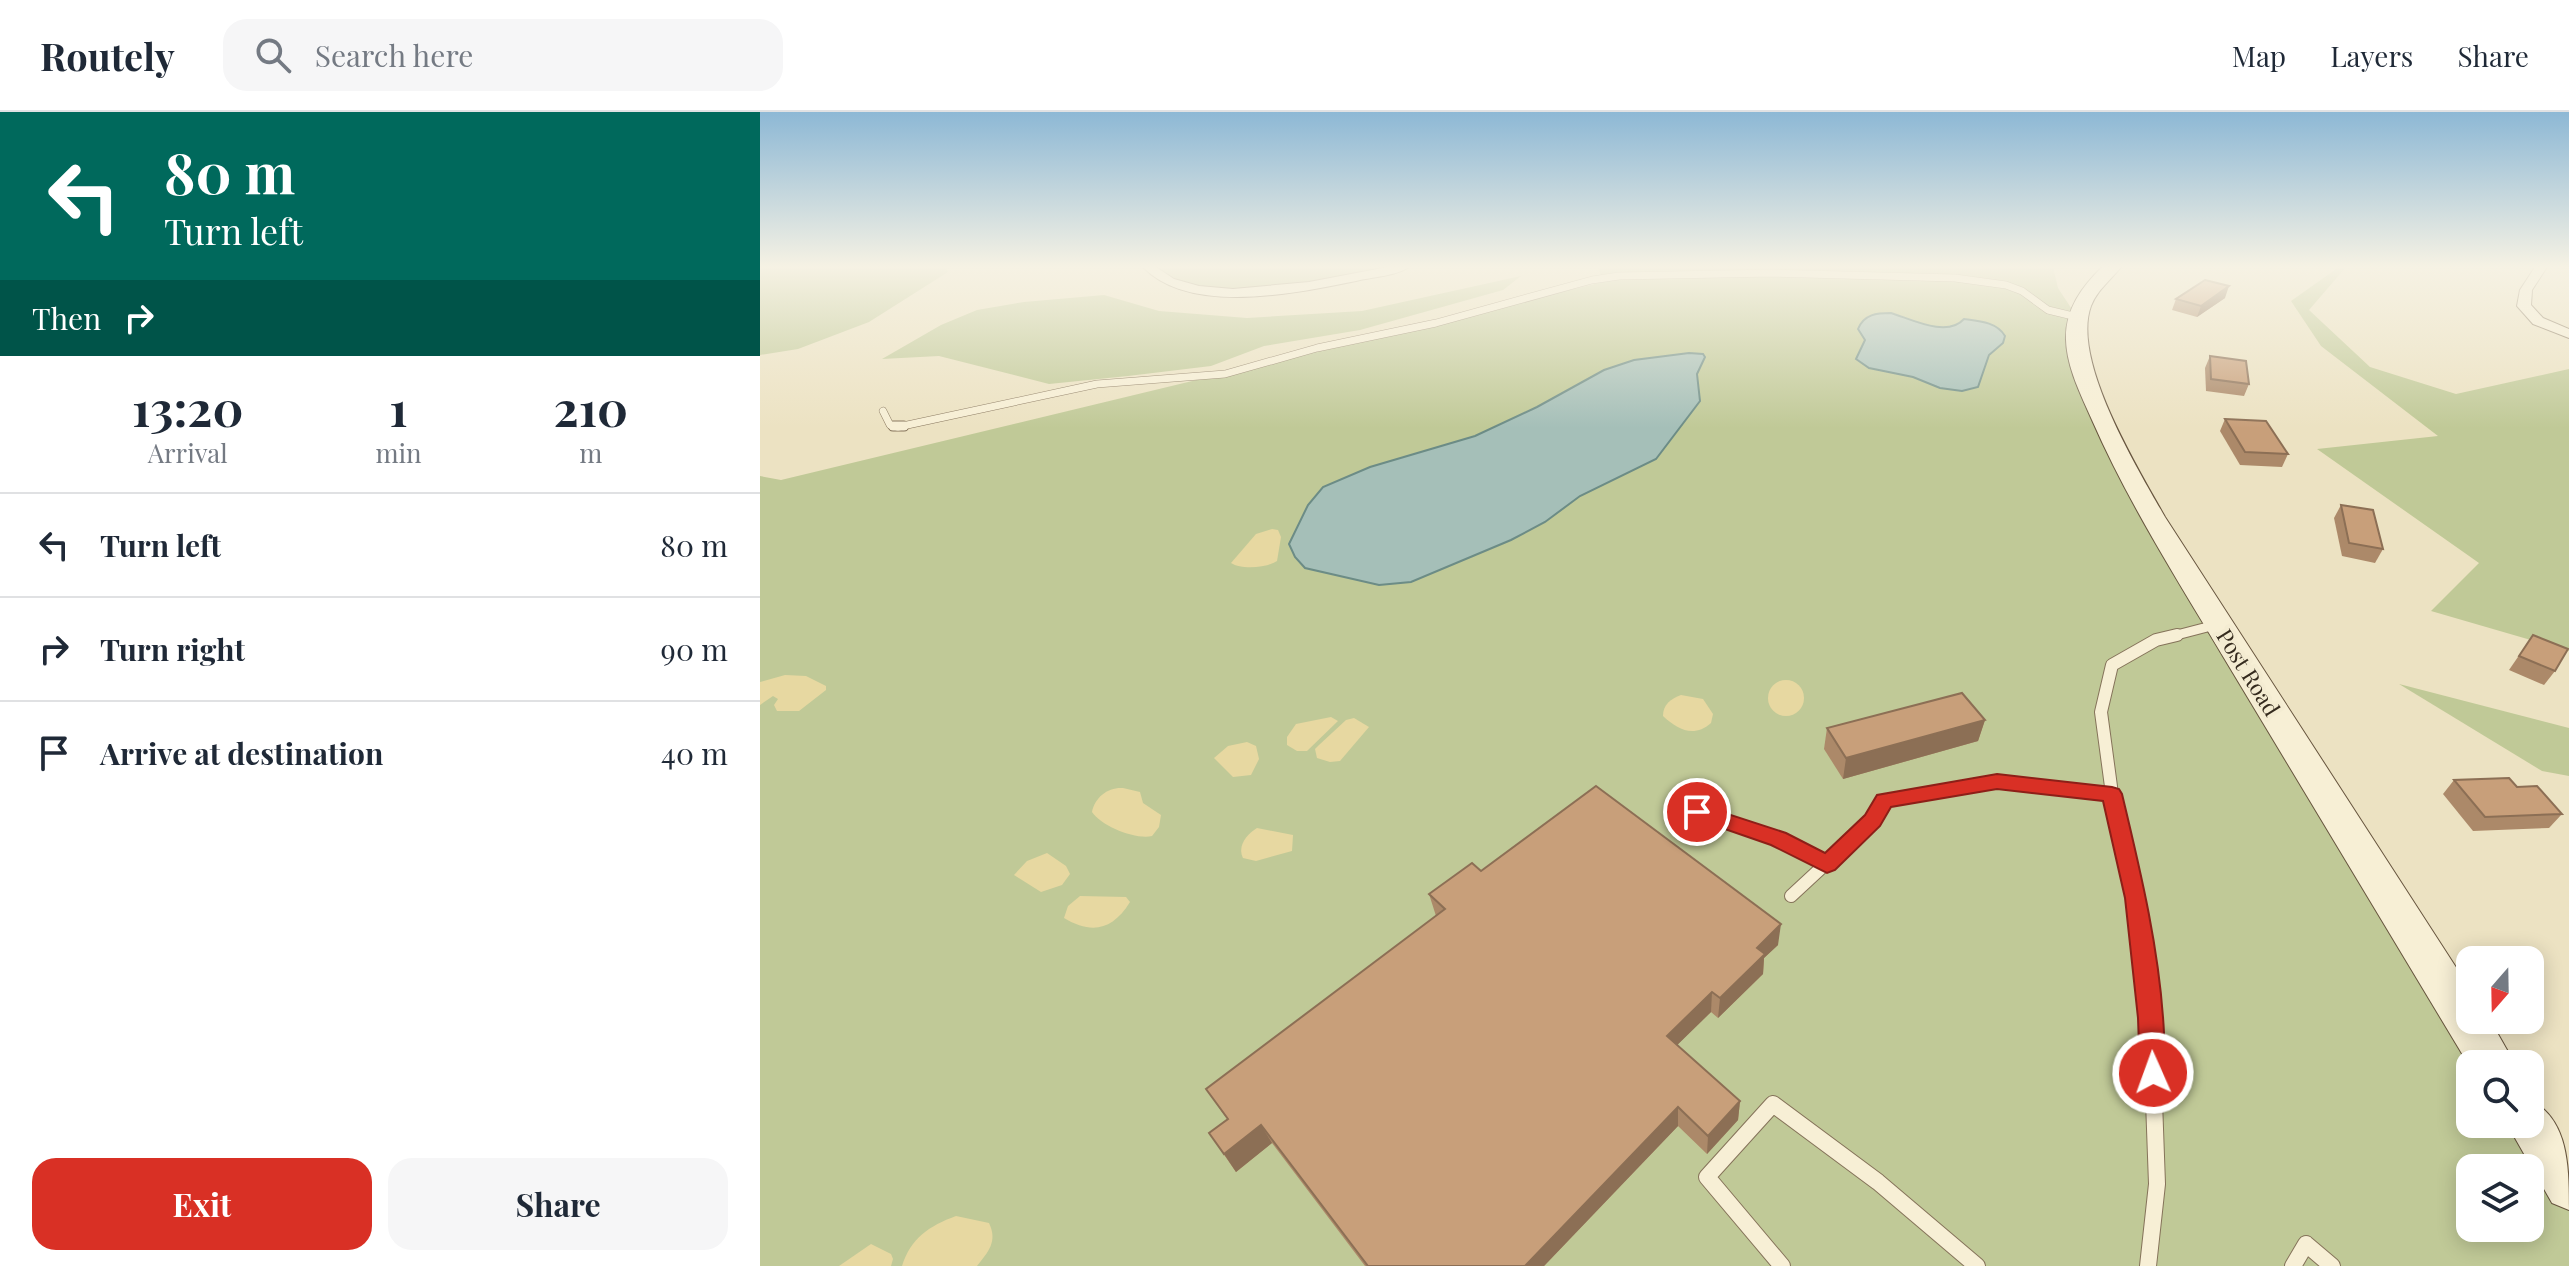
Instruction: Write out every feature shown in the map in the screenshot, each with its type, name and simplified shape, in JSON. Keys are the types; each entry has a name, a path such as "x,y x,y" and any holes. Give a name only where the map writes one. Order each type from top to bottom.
{"main road":[{"name":"Post Road","path":"2076,321 2074,339 2078,364 2128,473 2152,517 2484,1050"},
{"path":"2539,1138 2569,1186"}],"street":[{"path":"2538,321 2569,334"}],"lane":[{"path":"883,411 890,425 898,427 1062,390 1225,374 1434,321"},
{"path":"2148,1266 2157,1184 2151,1018 2136,898 2112,794 2101,712 2112,665 2156,640 2219,624"},
{"path":"1791,896 1873,820 1885,801 1997,781 2112,794"},
{"path":"1697,812 1779,839 1827,864"},
{"path":"1782,1266 1707,1177 1773,1104 1878,1182 1977,1266"},
{"path":"2293,1266 2306,1244 2332,1266"}],"green space":[{"path":"760,321 871,321 798,349 760,355"},
{"path":"951,321 1393,321 1360,330 1264,346 1211,366 1049,384 939,356 882,359"},
{"path":"1442,321 2077,321 2078,364 2462,1050 2456,1050 2456,1138 2539,1138 2569,1186 2569,1266 760,1266 760,476 781,480"},
{"path":"2304,321 2321,321 2370,367 2456,394 2569,369 2569,651 2431,611 2479,563 2317,449 2438,436 2321,346"},
{"path":"2399,684 2569,728 2569,776 2542,771"}],"sand":[{"path":"1278,530 1281,537 1277,561 1254,567 1231,563 1256,534"},
{"path":"785,675 806,676 826,686 826,690 799,711 777,711 774,705 778,699 773,696 760,705 760,682"},
{"path":"1786,680 1799,685 1804,698 1799,711 1786,716 1773,711 1768,698 1773,685"},
{"path":"1681,695 1703,699 1713,714 1711,723 1692,731 1674,725 1663,716 1668,702"},
{"path":"1331,717 1338,721 1307,751 1297,751 1287,745 1287,737 1296,724"},
{"path":"1354,718 1369,727 1340,761 1317,758 1315,749 1346,720"},
{"path":"1247,742 1256,746 1259,759 1251,775 1233,777 1214,758 1228,746"},
{"path":"1123,788 1140,792 1143,803 1161,815 1159,827 1152,836 1119,831 1092,812 1103,794"},
{"path":"1257,828 1293,835 1292,851 1256,861 1243,858 1241,849 1244,841"},
{"path":"1047,853 1066,866 1070,874 1062,885 1041,892 1014,875 1027,861"},
{"path":"1080,896 1126,897 1130,902 1116,919 1092,928 1064,918 1068,906"},
{"path":"956,1216 989,1223 992,1230 988,1251 977,1266 902,1266 910,1248 922,1234"},
{"path":"871,1244 891,1254 891,1266 839,1266"}],"water":[{"path":"1863,321 1912,321 1948,327 1961,321 1975,321 1992,325 2005,336 2003,343 1989,355 1978,387 1962,391 1869,368 1856,359 1865,340 1858,329"},
{"path":"1703,354 1705,357 1697,374 1700,401 1656,459 1580,496 1545,522 1511,540 1411,582 1379,585 1305,568 1295,557 1289,544 1308,505 1323,487 1370,467 1475,436 1537,407 1604,370 1634,360"}],"building":[{"path":"2210,356 2246,361 2249,384 2211,379"},
{"path":"2225,419 2266,421 2288,454 2245,452"},
{"path":"2341,505 2373,510 2383,549 2349,543"},
{"path":"2533,635 2568,649 2555,671 2519,656"},
{"path":"1962,693 1985,720 1846,758 1827,728"},
{"path":"2509,778 2517,787 2537,786 2562,814 2485,817 2454,780"},
{"path":"1596,786 1781,924 1757,948 1765,954 1720,998 1712,992 1667,1036 1740,1101 1708,1136 1678,1107 1525,1266 1368,1266 1261,1125 1224,1154 1209,1133 1228,1119 1206,1089 1445,909 1429,894 1472,863 1481,871"}],"route":[{"path":"1697,812 1779,839 1827,864 1873,820 1885,801 1997,781 2112,794 2136,898 2151,1018 2153,1073"}]}
